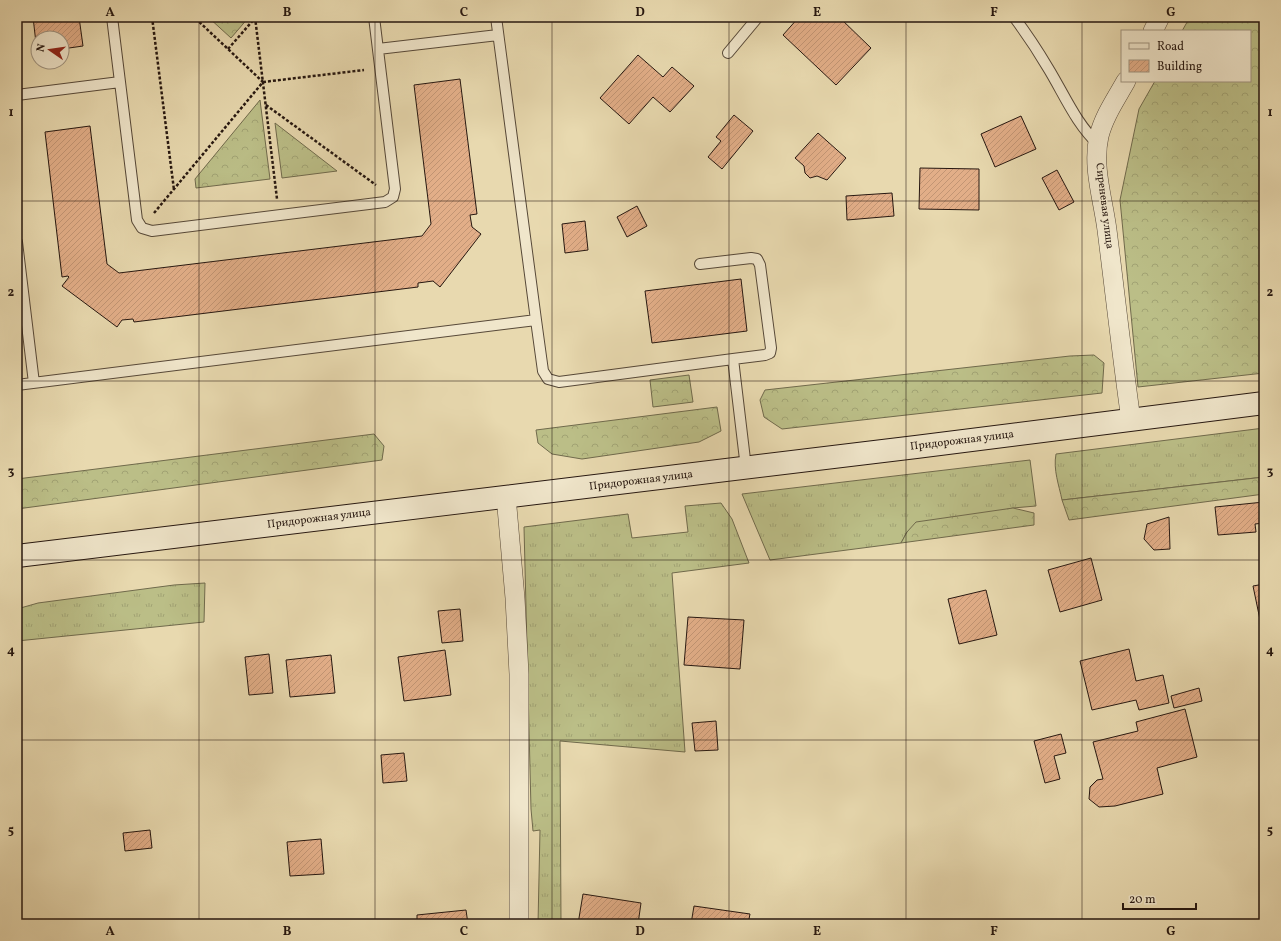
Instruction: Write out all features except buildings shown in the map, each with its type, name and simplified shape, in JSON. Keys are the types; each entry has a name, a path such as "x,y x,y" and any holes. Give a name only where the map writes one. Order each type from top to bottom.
{"main road":[{"name":"Придорожная улица","path":"17,556 746,468 1264,403"}],"street":[{"path":"1153,30 1160,17"},
{"name":"Сиреневая улица","path":"1125,82 1103,123 1099,137 1097,162 1131,420"},
{"path":"506,496 514,591 518,666 519,924"}],"lane":[{"path":"112,17 137,220 142,228 152,231 385,202 393,197 396,189 374,17"},
{"path":"496,17 543,371 548,379 559,382 765,355 770,353 771,348 760,265 757,259 751,258 700,264"},
{"path":"728,53 758,17"},
{"path":"1014,17 1048,68 1064,98 1081,124 1089,136 1098,145"},
{"path":"378,49 498,35"},
{"path":"17,95 120,82"},
{"path":"17,242 34,382"},
{"path":"17,385 536,320"},
{"path":"733,359 746,468"}],"path":[{"path":"152,17 174,190"},
{"path":"194,17 263,82"},
{"path":"228,49 256,17"},
{"path":"256,17 279,215"},
{"path":"142,228 263,82 380,68"},
{"path":"266,105 393,197"}],"green space":[{"path":"208,17 249,17 231,38"},
{"path":"1190,17 1264,17 1264,373 1138,387 1120,200 1139,109 1154,82 1251,82 1251,30 1183,30"},
{"path":"260,100 270,179 196,188 195,179"},
{"path":"275,123 337,171 282,178"},
{"path":"1094,355 1104,363 1102,393 782,429 764,417 760,400 765,390 1070,356"},
{"path":"689,375 693,402 653,407 650,380"},
{"path":"717,407 721,431 699,442 582,459 552,454 538,443 536,430"},
{"path":"1264,428 1264,477 1062,500 1056,472 1056,454"},
{"path":"374,434 384,446 382,460 17,509 17,479"},
{"path":"1030,460 1036,506 1013,508 907,532 901,543 770,560 742,494"},
{"path":"1264,477 1264,494 1069,520 1062,500"},
{"path":"721,503 732,519 749,563 672,573 685,752 560,741 561,924 538,924 540,830 533,831 531,809 524,527 628,514 632,538 688,532 685,506"},
{"path":"1013,508 1034,513 1034,525 901,543 907,532 916,522"},
{"path":"205,583 204,622 17,641 17,609 38,603 174,585"}]}
